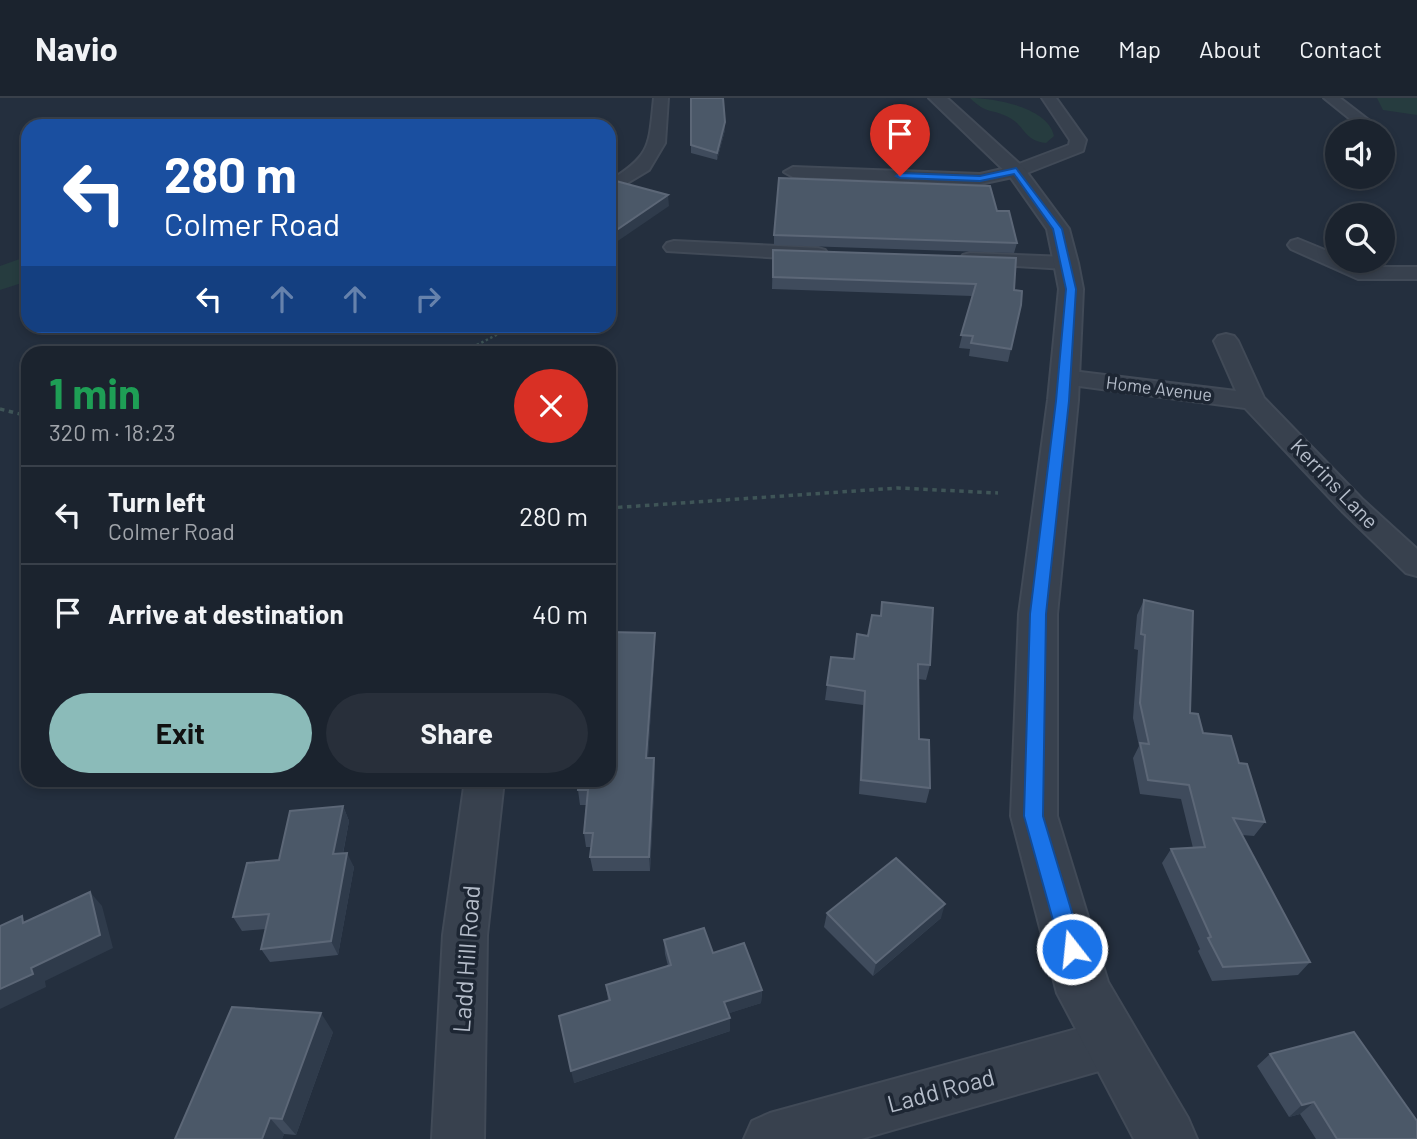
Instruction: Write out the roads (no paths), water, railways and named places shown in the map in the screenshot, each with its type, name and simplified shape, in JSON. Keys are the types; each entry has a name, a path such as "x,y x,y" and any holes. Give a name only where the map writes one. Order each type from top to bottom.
{"street":[{"path":"616,185 640,170 657,143 661,98"},
{"path":"937,98 1016,171 1058,229 1066,263 1071,289 1064,377 1038,614 1034,816 1084,993 1167,1139"},
{"path":"793,172 980,179 1016,171 1077,148 1077,140 1049,98"},
{"path":"1331,98 1359,119"},
{"path":"1298,245 1359,273 1417,273"},
{"path":"674,247 837,255"},
{"path":"955,258 1066,263"},
{"name":"Kerrins Lane","path":"1226,341 1253,401 1352,505 1417,566"},
{"name":"Home Avenue","path":"1064,377 1253,401"},
{"name":"Ladd Hill Road","path":"458,1139 465,935 484,787"},
{"name":"Ladd Road","path":"770,1139 1113,1043"}]}
